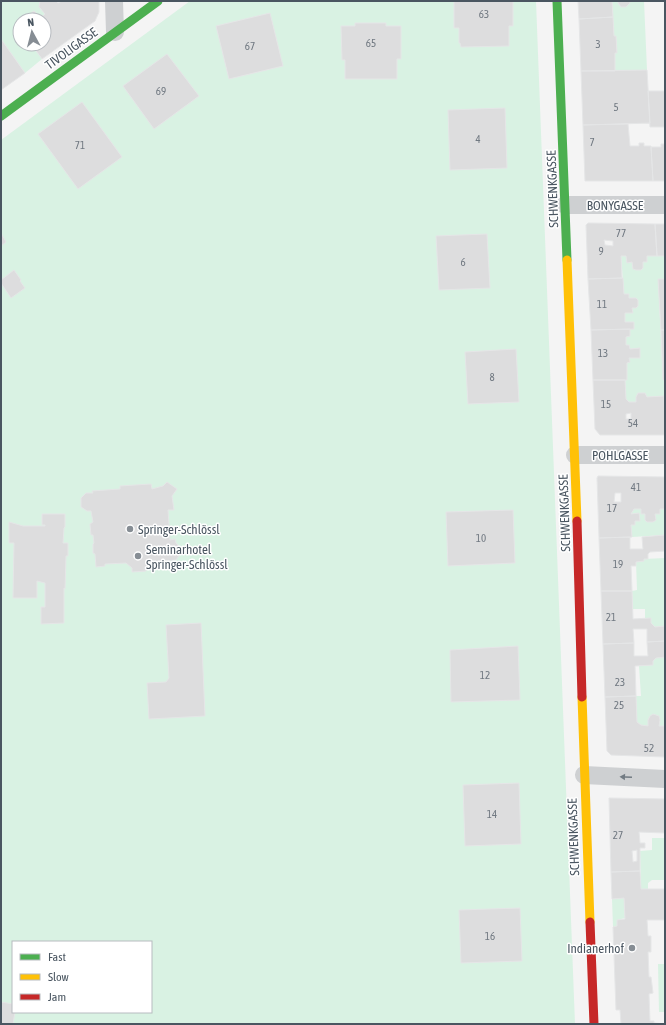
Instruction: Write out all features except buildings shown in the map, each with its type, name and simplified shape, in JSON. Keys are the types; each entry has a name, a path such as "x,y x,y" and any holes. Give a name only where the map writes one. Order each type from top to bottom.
{"street":[{"path":"114,1 115,32"},
{"name":"TIVOLIGASSE","path":"1,116 158,1"},
{"name":"SCHWENKGASSE","path":"557,1 575,455 584,775 594,1024"},
{"name":"BONYGASSE","path":"565,205 665,205"},
{"name":"POHLGASSE","path":"575,455 665,455"},
{"path":"584,775 665,779"}],"green space":[{"path":"1,1 40,1 39,7 43,12 12,12 12,52 37,52 42,59 25,73 1,39"},
{"path":"190,1 536,1 575,1024 1,1024 1,140"},
{"path":"612,1 618,1 621,7 630,1 644,1 647,70 615,71 615,53 617,52 616,36 614,36"},
{"path":"621,256 626,256 627,263 632,262 633,269 637,270 643,268 643,262 647,261 647,256 665,256 665,279 658,279 665,398 664,396 647,397 645,393 638,393 636,402 629,402 626,399 625,380 627,380 627,363 629,362 629,358 640,357 639,348 630,349 629,345 626,345 626,337 630,336 630,329 634,329 634,322 625,322 625,313 632,313 632,308 636,308 638,306 638,300 636,298 629,298 629,294 624,294"},
{"path":"634,509 641,509 641,514 645,514 645,520 648,522 653,522 656,520 655,514 660,514 660,509 665,509 665,535 632,537 631,525 635,521 640,521 639,513 631,514"},
{"path":"665,558 665,626 655,627 645,618 645,609 633,609 632,591 637,590 636,562 644,561 644,559"},
{"path":"665,657 665,726 659,726 659,717 653,714 648,720 648,726 641,725 637,722 636,696 641,696 639,666 653,665 653,661 656,658"},
{"path":"652,838 665,838 665,880 652,880 648,883 648,889 641,889 640,851 652,850"},
{"path":"624,898 625,918 617,920 617,926 613,927 612,899"},
{"path":"658,964 665,964 665,1012 659,1012"}],"traffic: fast":[{"path":"1,116 158,1"},
{"path":"557,1 567,260"}],"traffic: slow":[{"path":"567,260 577,521"},
{"path":"582,697 590,922"}],"traffic: jam":[{"path":"577,521 582,697"},
{"path":"590,922 594,1024"}],"place":[{"name":"Springer-Schlössl","path":"130,529"},
{"name":"Seminarhotel Springer-Schlössl","path":"138,556"},
{"name":"Indianerhof","path":"632,948"}]}
